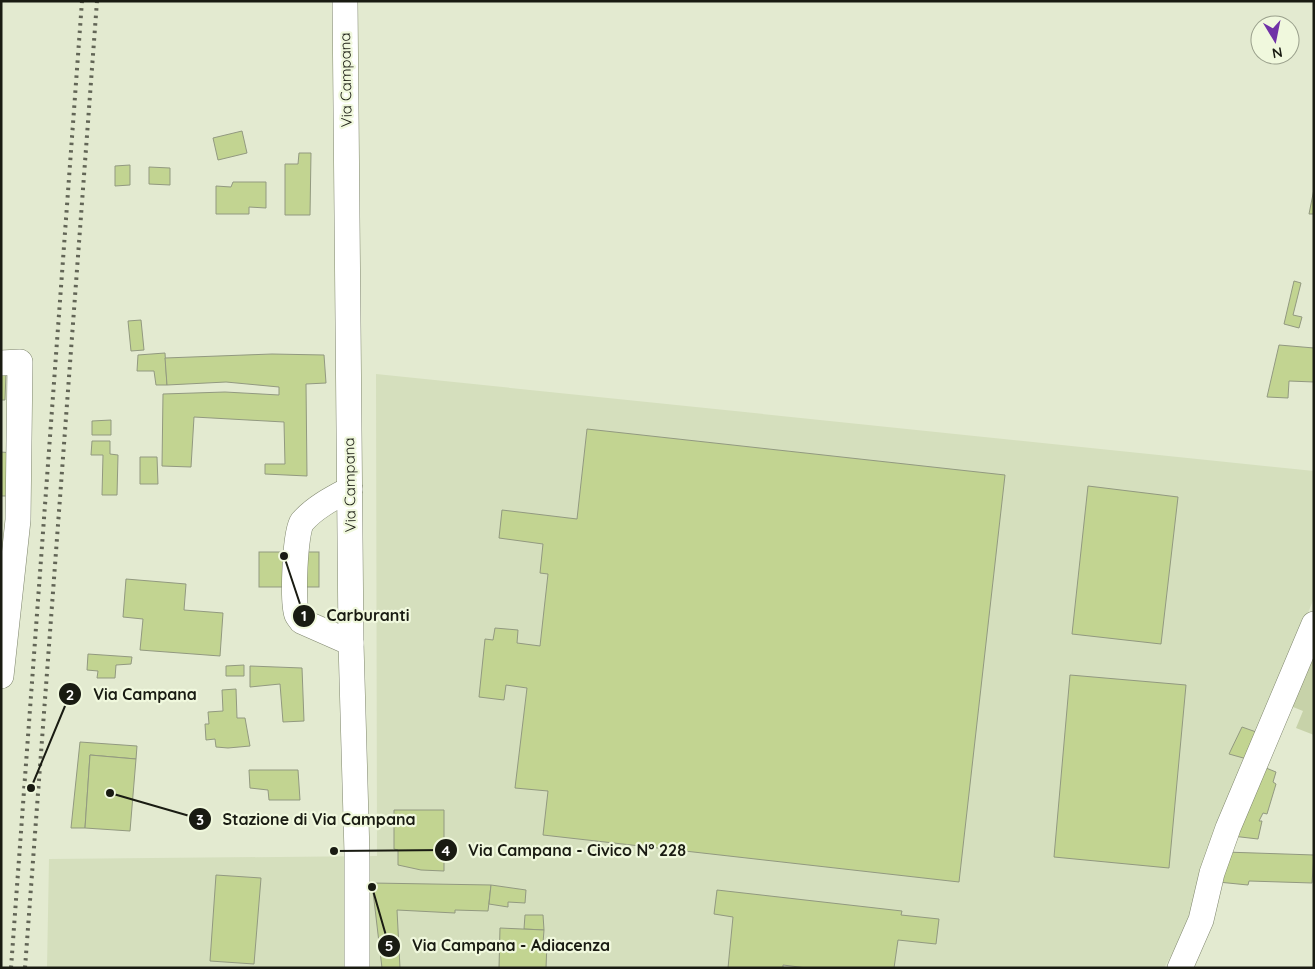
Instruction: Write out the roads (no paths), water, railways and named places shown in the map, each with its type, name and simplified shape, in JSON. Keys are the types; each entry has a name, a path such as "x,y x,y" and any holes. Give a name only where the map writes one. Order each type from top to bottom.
{"street":[{"name":"Via Campana","path":"345,1 351,643 357,968"},
{"path":"1,363 20,362 18,520 1,676"},
{"path":"350,489 324,504 300,524 296,539 295,592 297,615 302,621 351,643"},
{"path":"1180,968 1201,920 1212,873 1228,828 1314,624"}],"railway":[{"path":"11,968 82,1"},
{"path":"25,968 97,1"}],"place":[{"name":"Carburanti","path":"284,556"},
{"name":"Via Campana","path":"31,788"},
{"name":"Stazione di Via Campana","path":"110,793"},
{"name":"Via Campana - Civico N° 228","path":"334,851"},
{"name":"Via Campana - Adiacenza","path":"372,887"}]}
